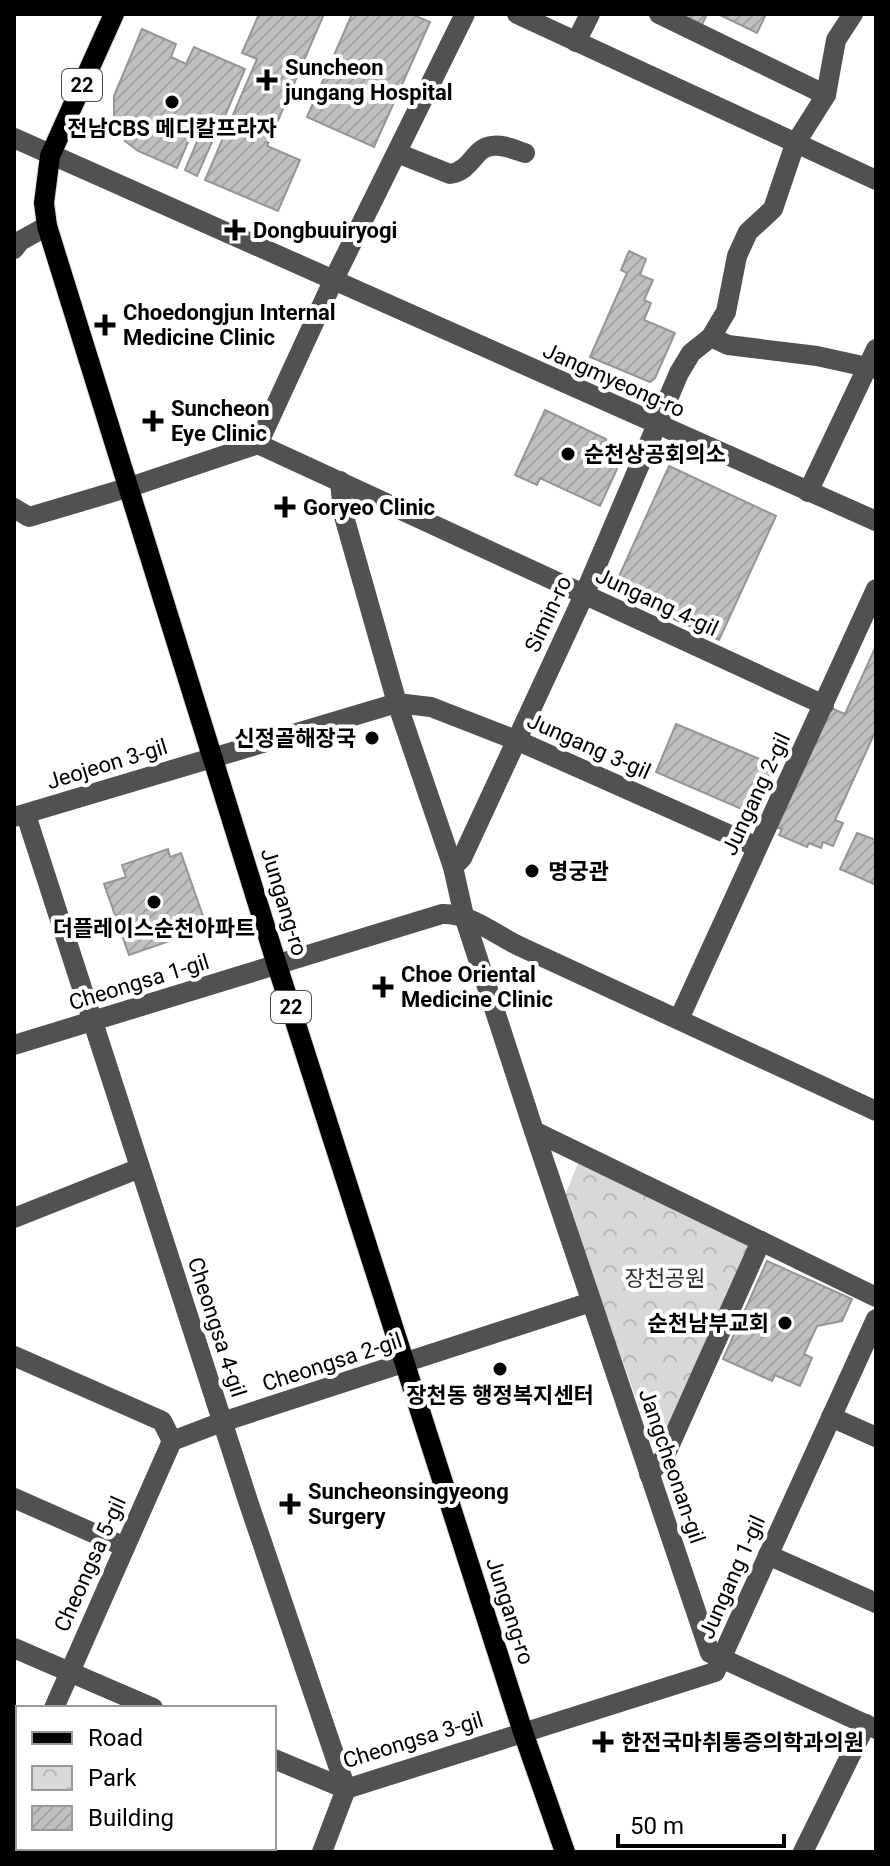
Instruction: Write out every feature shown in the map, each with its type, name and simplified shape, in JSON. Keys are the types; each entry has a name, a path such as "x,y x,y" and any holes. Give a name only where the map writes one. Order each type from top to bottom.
{"main road":[{"name":"Jungang-ro","path":"107,16 50,156 44,203 47,226 277,965 523,1732 565,1852"}],"street":[{"path":"14,508 29,517 258,444 334,279 465,14"},
{"path":"517,14 876,180"},
{"path":"576,42 590,14"},
{"path":"659,14 826,95"},
{"name":"Simin-ro","path":"453,867 462,858 584,595 679,373 691,353 711,337 726,312 737,256 748,232 773,209 795,144 826,95 836,40 853,14"},
{"name":"Jangmyeong-ro","path":"14,138 876,521"},
{"path":"397,153 450,174 466,169 481,149 488,146 496,145 525,153"},
{"path":"14,249 20,241 47,226"},
{"path":"711,337 728,345 873,361 808,492"},
{"name":"Jungang 4-gil","path":"258,444 824,705"},
{"path":"340,481 343,513 397,703 453,867 464,916"},
{"name":"Jungang 2-gil","path":"679,1019 876,589"},
{"name":"Jungang 3-gil","path":"214,756 397,703 431,707 516,740 757,847"},
{"name":"Jeojeon 3-gil","path":"20,816 214,756"},
{"name":"Cheongsa 4-gil","path":"20,816 93,1021 222,1422 346,1789"},
{"path":"277,965 442,914 464,916 519,946 876,1111"},
{"name":"Jangcheonan-gil","path":"464,916 710,1653 721,1659"},
{"name":"Cheongsa 1-gil","path":"14,1045 277,965"},
{"path":"534,1131 876,1297"},
{"path":"14,1218 140,1168"},
{"path":"649,1474 664,1458 761,1241"},
{"name":"Cheongsa 2-gil","path":"172,1441 591,1302"},
{"name":"Jungang 1-gil","path":"523,1732 715,1672 876,1319"},
{"path":"14,1356 162,1421 172,1441"},
{"path":"831,1417 876,1437"},
{"name":"Cheongsa 5-gil","path":"55,1706 172,1441"},
{"path":"14,1498 125,1547"},
{"path":"768,1555 876,1603"},
{"path":"14,1648 148,1706"},
{"path":"721,1659 871,1727 803,1852"},
{"name":"Cheongsa 3-gil","path":"276,1760 346,1789 523,1732"},
{"path":"322,1852 346,1789"}],"green space":[{"name":"장천공원","path":"578,1163 754,1243 660,1446 654,1448 564,1198"}],"building":[{"path":"259,14 324,14 267,146 300,160 278,211 205,180 257,59 242,53"},
{"path":"352,14 411,14 430,22 374,147 307,117"},
{"path":"675,14 707,14 701,27"},
{"path":"718,14 766,14 757,33"},
{"name":"전남CBS 메디칼프라자","path":"142,29 176,44 171,57 186,64 194,47 245,69 222,123 200,114 177,168 138,151 125,141 114,124 114,96"},
{"path":"207,118 220,124 197,176 185,170"},
{"path":"629,251 646,259 640,275 653,280 644,300 651,303 644,320 675,333 655,378 650,382 590,357 627,273 621,270"},
{"name":"순천상공회의소","path":"545,410 606,439 617,469 600,506 540,478 537,485 515,475"},
{"path":"669,466 776,516 719,640 624,596 616,583"},
{"path":"876,646 876,730 835,820 843,823 833,846 823,842 821,848 809,843 807,847 779,835 782,829 775,827 824,705 845,714"},
{"path":"676,724 774,765 753,814 656,772"},
{"path":"857,833 876,840 876,885 840,869"},
{"name":"더플레이스순천아파트","path":"168,849 170,857 181,853 204,919 199,931 129,955 104,884 126,877 122,865"},
{"name":"순천남부교회","path":"767,1261 852,1299 842,1321 817,1326 804,1354 812,1358 800,1386 775,1375 772,1381 723,1359"}],"place":[{"name":"Suncheon jungang Hospital","path":"267,80"},
{"name":"전남CBS 메디칼프라자","path":"172,102"},
{"name":"Dongbuuiryogi","path":"235,230"},
{"name":"Choedongjun Internal Medicine Clinic","path":"105,325"},
{"name":"Suncheon Eye Clinic","path":"153,421"},
{"name":"순천상공회의소","path":"568,454"},
{"name":"Goryeo Clinic","path":"285,507"},
{"name":"신정골해장국","path":"372,738"},
{"name":"명궁관","path":"532,871"},
{"name":"더플레이스순천아파트","path":"154,902"},
{"name":"Choe Oriental Medicine Clinic","path":"383,987"},
{"name":"순천남부교회","path":"785,1323"},
{"name":"장천동 행정복지센터","path":"500,1369"},
{"name":"Suncheonsingyeong Surgery","path":"290,1504"},
{"name":"한전국마취통증의학과의원","path":"603,1742"}]}
